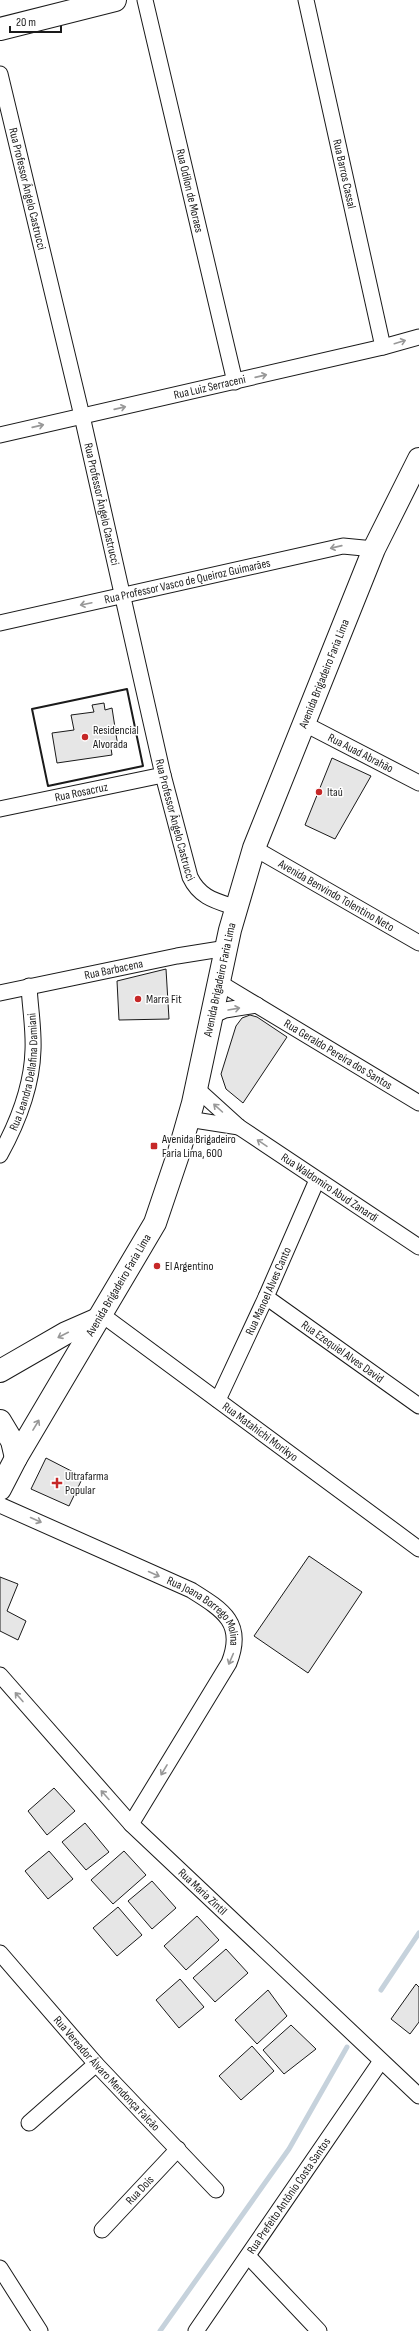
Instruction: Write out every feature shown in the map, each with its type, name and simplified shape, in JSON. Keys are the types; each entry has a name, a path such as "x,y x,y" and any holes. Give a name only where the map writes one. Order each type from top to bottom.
{"main road":[{"path":"0,29 115,0"},
{"name":"Avenida Brigadeiro Faria Lima","path":"0,1489 16,1458 155,1223 188,1119 227,948 254,848 374,548 419,458"},
{"path":"0,1371 60,1336 100,1316"},
{"path":"0,1420 12,1441 16,1458"}],"street":[{"name":"Rua Odilon de Moraes","path":"145,0 235,382"},
{"name":"Rua Barros Cassal","path":"306,0 383,348"},
{"name":"Rua Professor Ângelo Castrucci","path":"0,74 82,416 163,775 190,877 195,887 209,899 237,908"},
{"name":"Rua Luiz Serraceni","path":"0,435 383,348 419,337"},
{"name":"Rua Professor Vasco de Queiroz Guimarães","path":"0,623 343,546 374,548"},
{"name":"Rua Auad Abrahão","path":"303,723 419,783"},
{"name":"Rua Rosacruz","path":"0,809 163,775"},
{"name":"Avenida Benvindo Tolentino Neto","path":"254,848 419,943"},
{"name":"Rua Barbacena","path":"0,993 28,986 227,948"},
{"name":"Rua Geraldo Pereira dos Santos","path":"220,983 419,1103"},
{"name":"Rua Leandra Dellafina Damiani","path":"0,1155 14,1129 28,1083 33,1051 28,986"},
{"path":"212,1016 225,1010 257,1005"},
{"name":"Rua Waldomiro Abud Zanardi","path":"196,1088 239,1127 419,1247"},
{"name":"Rua Waldomiro Abud Zanardi","path":"188,1119 239,1127"},
{"name":"Rua Manoel Alves Canto","path":"218,1400 266,1297 317,1180"},
{"name":"Rua Ezequiel Alves David","path":"266,1297 419,1406"},
{"name":"Rua Matahichi Morikyo","path":"100,1316 218,1400 419,1549"},
{"name":"Rua Joana Borrego Molina","path":"0,1505 191,1590 217,1607 233,1626 236,1638 235,1649 229,1663 131,1824"},
{"name":"Rua Maria Zintil","path":"0,1675 131,1824 419,2096"},
{"name":"Rua Vereador Álvaro Mendonça Falcão","path":"0,1953 96,2064 216,2190"},
{"name":"Rua Prefeito Antônio Costa Santos","path":"196,2331 381,2061"},
{"path":"29,2123 96,2064"},
{"name":"Rua Dois","path":"102,2230 178,2149"},
{"path":"248,2256 319,2331"},
{"path":"0,2268 40,2331"}],"building":[{"name":"Residencial Alvorada","path":"104,703 105,710 112,708 118,747 111,748 112,755 57,763 52,733 74,730 71,715 94,712 92,705"},
{"path":"332,758 371,776 335,839 305,825"},
{"path":"166,969 169,1019 119,1020 117,981"},
{"path":"250,1015 257,1017 287,1037 243,1103 226,1089 221,1074 236,1026 242,1018"},
{"name":"Ultrafarma Popular","path":"46,1458 83,1477 69,1506 31,1489"},
{"path":"309,1556 362,1592 308,1673 254,1636"},
{"path":"0,1577 18,1584 7,1611 26,1621 18,1640 0,1631"},
{"path":"54,1788 75,1811 47,1835 28,1811"},
{"path":"85,1823 109,1852 86,1870 62,1842"},
{"path":"49,1851 73,1879 48,1899 25,1871"},
{"path":"124,1851 146,1875 113,1904 91,1880"},
{"path":"152,1881 176,1908 152,1929 128,1901"},
{"path":"118,1907 142,1935 117,1956 93,1928"},
{"path":"197,1916 219,1940 186,1970 164,1946"},
{"path":"226,1949 248,1973 215,2002 193,1978"},
{"path":"180,1979 204,2007 179,2028 156,2000"},
{"path":"416,1984 419,1987 419,2022 410,2034 391,2019"},
{"path":"268,1990 287,2016 257,2044 235,2020"},
{"path":"291,2025 316,2049 284,2074 263,2050"},
{"path":"252,2046 274,2071 241,2100 219,2076"}],"waterway":[{"path":"381,1990 419,1933"},
{"path":"160,2331 289,2149 347,2047"}],"wall":[{"path":"127,689 143,766 48,786 32,709 127,689"}],"place":[{"name":"Residencial Alvorada","path":"85,737"},
{"name":"Itaú","path":"319,792"},
{"name":"Marra Fit","path":"138,999"},
{"name":"Avenida Brigadeiro Faria Lima, 600","path":"154,1146"},
{"name":"El Argentino","path":"157,1266"},
{"name":"Ultrafarma Popular","path":"57,1483"}]}
